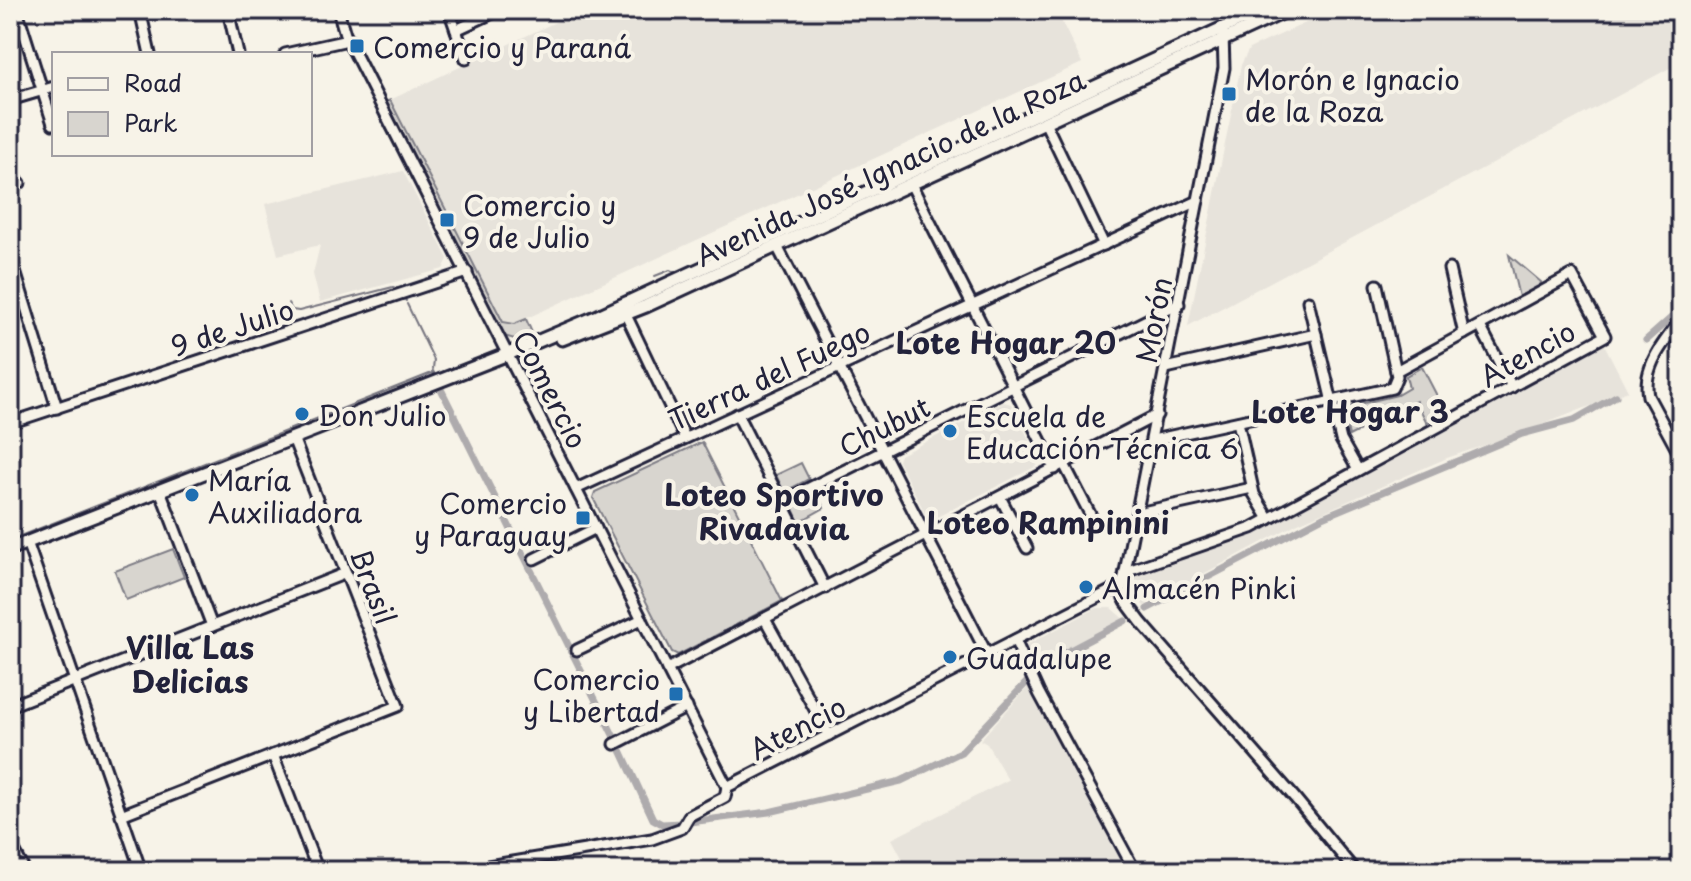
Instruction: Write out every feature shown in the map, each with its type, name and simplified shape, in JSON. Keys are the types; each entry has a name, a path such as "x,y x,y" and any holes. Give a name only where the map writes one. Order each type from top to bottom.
{"main road":[{"name":"Avenida José Ignacio de la Roza","path":"508,354 537,348 626,315 1045,122 1223,34 1262,10"},
{"name":"Avenida José Ignacio de la Roza","path":"10,549 508,354 619,307 1223,34 1288,10"}],"street":[{"path":"17,10 52,121"},
{"path":"140,10 150,52"},
{"path":"228,10 238,52"},
{"name":"Comercio","path":"338,10 348,40 727,787"},
{"path":"449,10 466,59"},
{"path":"456,30 499,10"},
{"name":"Morón","path":"1122,585 1224,68 1223,34"},
{"path":"294,52 348,40"},
{"path":"10,100 52,88"},
{"path":"1045,122 1104,245"},
{"path":"10,187 20,183"},
{"path":"911,184 1013,386 1091,516"},
{"name":"Tierra del Fuego","path":"576,489 1198,201"},
{"path":"777,246 987,654"},
{"path":"10,255 57,408"},
{"path":"1449,269 1464,334"},
{"name":"9 de Julio","path":"10,423 467,272"},
{"name":"Atencio","path":"1125,572 1252,528 1605,336 1572,275 1480,326"},
{"path":"1153,440 1392,388 1397,380 1396,371 1377,285"},
{"path":"1308,301 1341,440 1358,470"},
{"name":"Chubut","path":"781,502 1179,304"},
{"path":"626,315 685,438"},
{"path":"1681,320 1666,339 1647,374 1646,387 1681,457"},
{"path":"1396,371 1480,326 1512,387"},
{"path":"1166,368 1316,334"},
{"path":"737,414 825,588"},
{"path":"667,669 1157,415"},
{"path":"1238,422 1252,488 1269,519"},
{"name":"Brasil","path":"273,755 398,706 293,438"},
{"path":"1138,513 1252,488"},
{"path":"160,490 212,626"},
{"path":"1000,497 1027,548"},
{"path":"534,559 596,528"},
{"path":"27,542 141,871"},
{"path":"10,706 346,573"},
{"path":"1122,585 1124,599 1141,622 1355,871"},
{"name":"Atencio","path":"488,866 652,839 682,828 689,816 725,797 727,787 1122,585"},
{"path":"577,650 642,619"},
{"path":"765,619 829,735"},
{"path":"1015,640 1039,693 1135,871"},
{"path":"615,744 687,707"},
{"path":"121,815 273,755 318,871"},
{"path":"10,843 25,871"}],"shaded area":[{"path":"581,10 1056,10 1082,63 514,324 504,322 390,100"},
{"path":"1334,10 1681,10 1681,62 1188,326 1241,65 1249,49"},
{"path":"403,171 448,259 443,269 320,302 313,274 320,245 278,255 265,204"},
{"path":"1604,344 1628,391 1447,458 1296,524 1144,606 1132,592 1135,577 1258,532"},
{"name":"Escuela de Educación Técnica 6","path":"1004,402 1011,404 1039,459 1037,466 933,519 927,517 898,461 900,455"},
{"path":"1097,608 1111,608 1127,622 1048,664 1036,676 1024,650 1028,644"},
{"path":"1031,684 1130,871 909,871 892,839 1008,780 987,744 980,740"}],"green space":[{"path":"390,100 503,322 514,324 526,319 533,335 518,340 504,336 386,102"},
{"path":"1509,255 1541,282 1540,286 1519,297"},
{"path":"1422,367 1446,413 1427,423 1416,401 1349,436 1344,414 1347,407 1397,395 1409,388 1406,376"},
{"path":"702,442 782,601 678,655 672,652 593,498 595,492"},
{"path":"801,463 809,479 788,490 782,488 776,475"},
{"path":"817,493 824,508 799,522 794,504"},
{"path":"173,549 184,577 126,600 115,571"}],"waterway":[{"path":"1265,15 1275,10"},
{"path":"655,276 670,270 676,273"},
{"path":"288,303 292,310 299,311 393,287 398,289"},
{"path":"407,304 434,360 433,369"},
{"path":"1646,340 1681,309"},
{"path":"10,540 432,373 435,375 433,371"},
{"path":"440,387 615,739"},
{"path":"1147,609 1323,517 1522,434 1574,420 1616,396"},
{"path":"1035,674 1053,659 1125,621"},
{"path":"690,822 769,812 901,781 961,752 1028,681"},
{"path":"619,746 653,819 662,824 681,823"}],"place":[{"name":"Comercio y Paraná","path":"357,46"},
{"name":"Morón e Ignacio de la Roza","path":"1229,94"},
{"name":"Comercio y 9 de Julio","path":"447,220"},
{"name":"Don Julio","path":"302,414"},
{"name":"Escuela de Educación Técnica 6","path":"950,431"},
{"name":"María Auxiliadora","path":"192,495"},
{"name":"Comercio y Paraguay","path":"583,518"},
{"name":"Almacén Pinki","path":"1086,587"},
{"name":"Guadalupe","path":"950,657"},
{"name":"Comercio y Libertad","path":"676,694"}],"district":[{"name":"Lote Hogar 20","path":"1006,341"},
{"name":"Lote Hogar 3","path":"1350,410"},
{"name":"Loteo Sportivo Rivadavia","path":"774,510"},
{"name":"Loteo Rampinini","path":"1048,521"},
{"name":"Villa Las Delicias","path":"190,663"}]}
